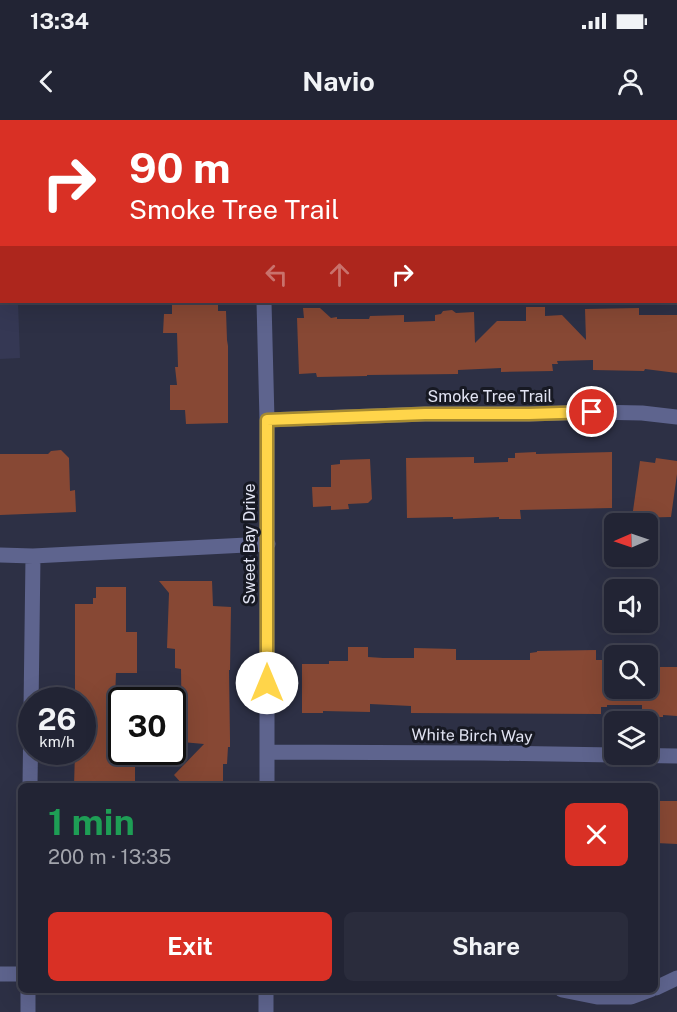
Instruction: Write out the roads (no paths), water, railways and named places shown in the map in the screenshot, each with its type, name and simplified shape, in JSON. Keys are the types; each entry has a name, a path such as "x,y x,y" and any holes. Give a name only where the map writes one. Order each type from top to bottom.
{"street":[{"path":"0,191 0,222"},
{"name":"Sweet Bay Drive","path":"264,303 268,544 267,783"},
{"name":"Smoke Tree Trail","path":"267,420 425,414 592,412 642,413 677,417"},
{"path":"0,555 268,544"},
{"path":"30,783 33,555"},
{"name":"White Birch Way","path":"267,752 677,756"},
{"path":"0,974 18,974"},
{"path":"658,987 677,978"},
{"path":"28,993 28,1012"},
{"path":"266,993 266,1012"},
{"path":"577,993 597,997 631,997 642,993"}]}
